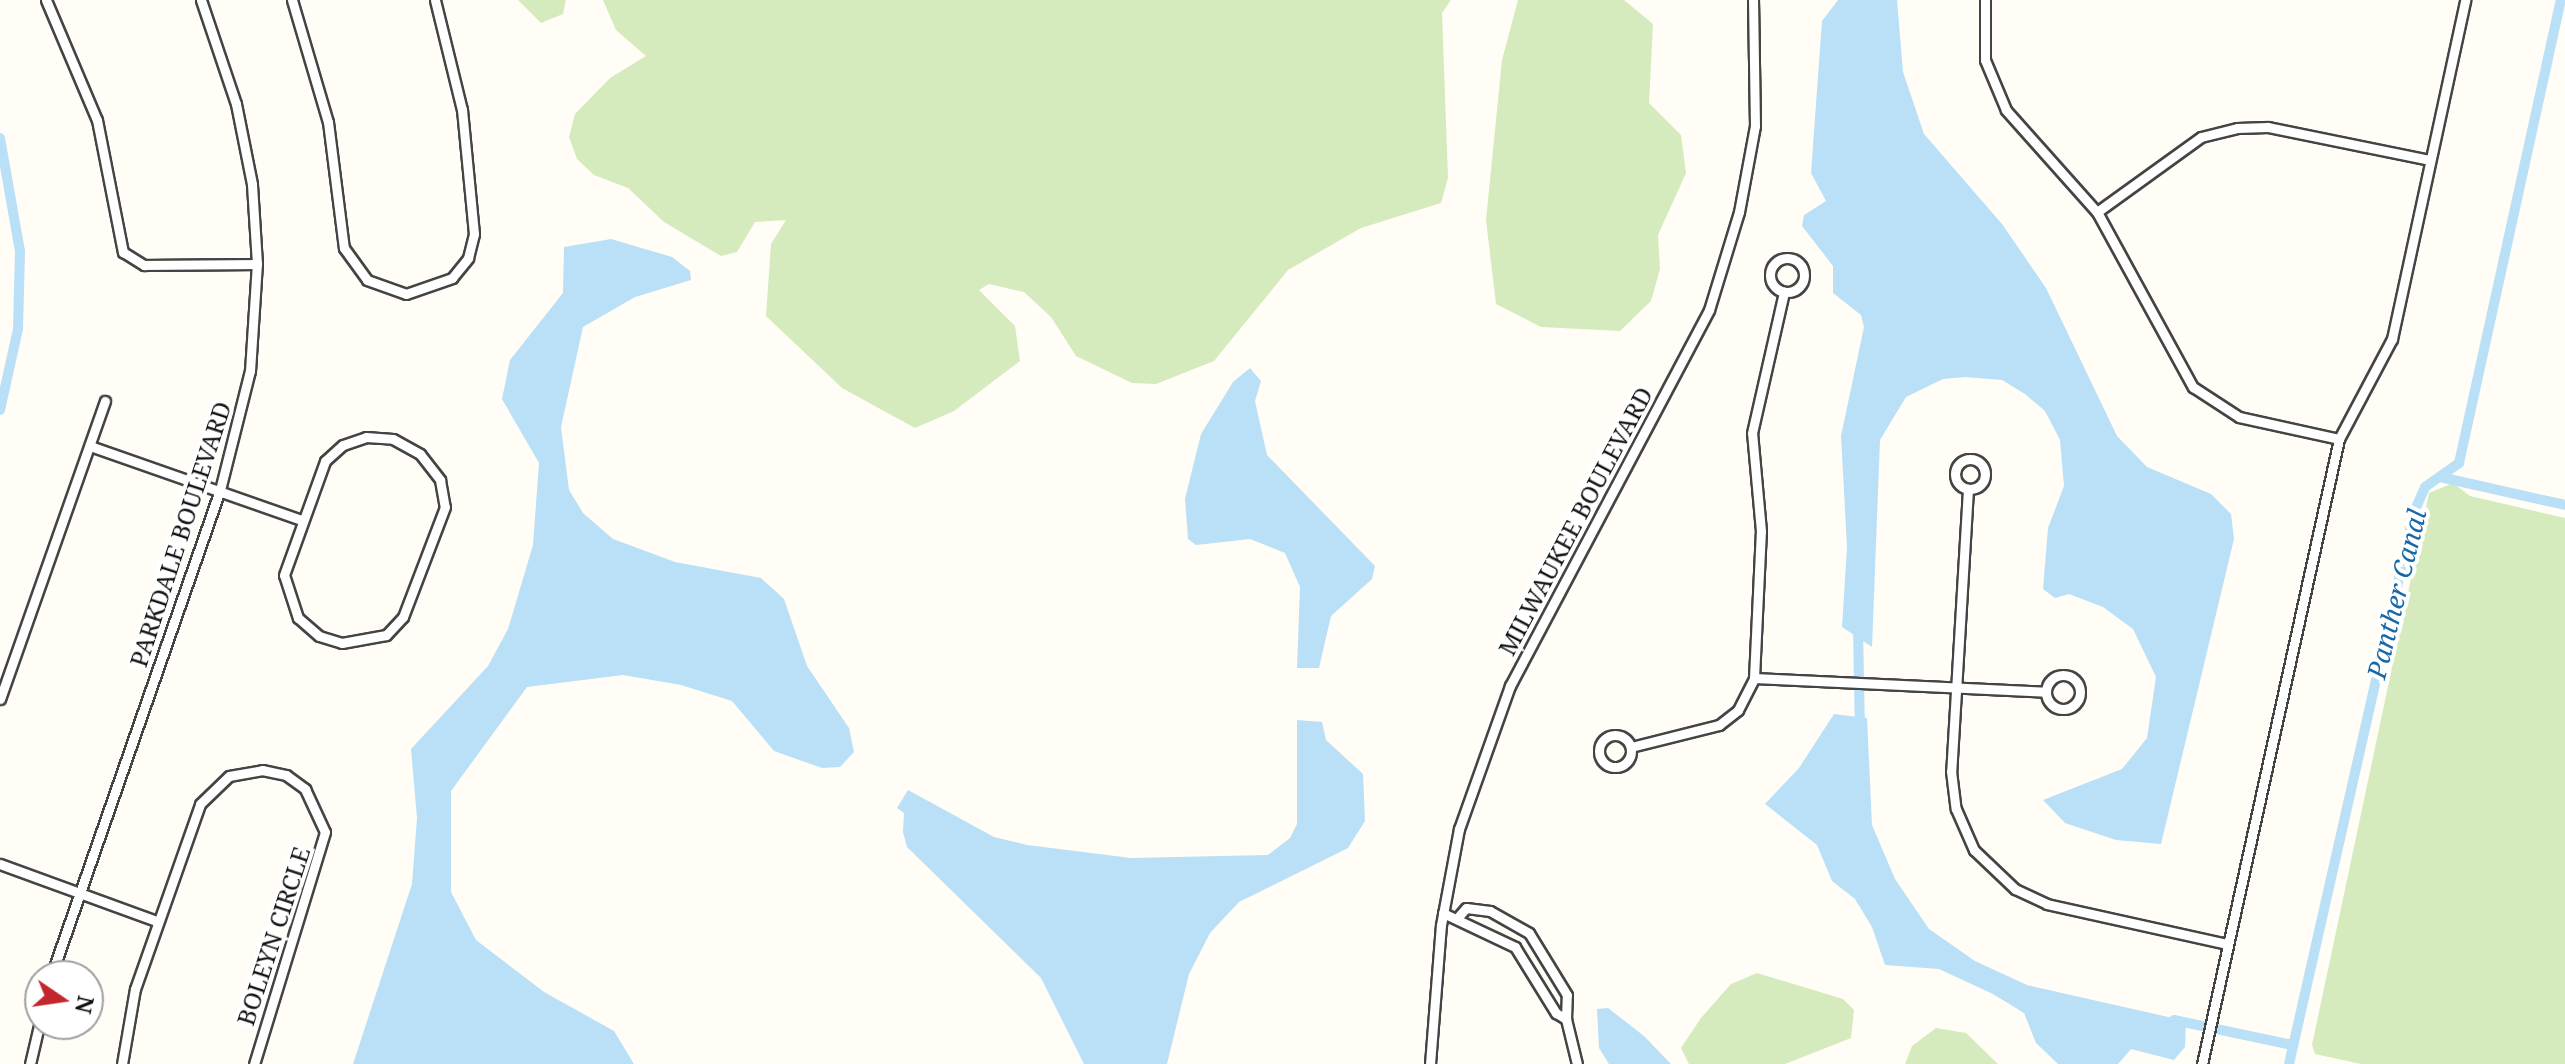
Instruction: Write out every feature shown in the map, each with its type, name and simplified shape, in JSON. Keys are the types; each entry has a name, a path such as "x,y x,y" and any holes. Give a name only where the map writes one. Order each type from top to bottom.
{"street":[{"path":"46,0 97,120 123,252 144,265 257,264"},
{"name":"PARKDALE BOULEVARD","path":"56,960 220,490 250,371 257,264 243,132 201,0"},
{"path":"292,0 328,122 344,248 367,280 406,294 452,278 468,258 474,234 462,110 435,0"},
{"name":"MILWAUKEE BOULEVARD","path":"1430,1064 1443,913 1459,829 1510,686 1709,310 1739,212 1755,126 1753,0"},
{"path":"1985,0 1985,60 2006,110 2097,212 2193,387 2239,417 2339,439"},
{"path":"2202,1064 2339,439 2345,418 2387,355 2465,0"},
{"path":"2097,212 2201,137 2237,128 2268,127 2430,160"},
{"path":"1631,747 1719,725 1738,710 1754,678 1761,531 1752,433 1784,292"},
{"path":"0,699 105,401"},
{"path":"366,437 410,446 433,468 444,493 442,520 411,607 386,635 367,642 319,636 292,607 284,575 299,519 325,461 343,445 366,437"},
{"path":"90,446 299,519"},
{"path":"1968,489 1953,689 1956,809 1974,850 1992,870 2047,904 2227,944"},
{"path":"1754,678 2046,692"},
{"name":"BOLEYN CIRCLE","path":"122,1064 121,1042 157,921 195,815 216,784 262,770 286,775 305,789 324,822 325,847 254,1064"},
{"path":"0,864 157,921"},
{"path":"1459,916 1466,908 1503,915 1551,961 1570,1005 1566,1019 1577,1064"},
{"path":"1443,913 1459,916 1504,938 1534,970 1556,1013 1566,1019"},
{"path":"1534,970 1551,961"},
{"path":"30,1064 36,1040"}],"green space":[{"path":"518,0 566,0 563,14 541,23"},
{"path":"603,0 1451,0 1442,13 1448,178 1441,203 1361,228 1288,270 1214,361 1156,384 1132,383 1076,356 1051,317 1024,292 989,284 979,290 1015,326 1020,361 954,411 915,428 842,388 766,316 771,244 786,220 755,222 737,252 721,256 664,222 628,188 594,175 577,159 569,137 575,114 610,78 646,56 616,30"},
{"path":"1518,0 1624,0 1653,24 1649,103 1681,135 1686,173 1658,235 1660,269 1651,301 1620,331 1541,327 1496,304 1486,220 1502,60"},
{"path":"2453,483 2470,496 2565,518 2565,1064 2361,1064 2315,1054 2312,1045 2429,493"},
{"path":"1757,973 1843,999 1854,1010 1851,1038 1785,1064 1689,1064 1681,1048 1701,1018 1731,984"},
{"path":"1936,1028 1966,1033 1998,1064 1905,1064 1912,1046"}],"water":[{"path":"1838,0 1897,0 1903,72 1924,134 2002,224 2046,288 2117,436 2147,467 2211,494 2231,514 2234,539 2161,844 2116,840 2065,823 2043,800 2122,769 2147,738 2156,677 2133,629 2103,607 2069,594 2055,598 2043,589 2048,528 2064,486 2060,440 2045,411 2025,394 2002,380 1965,377 1943,379 1906,397 1880,440 1872,647 1842,627 1847,547 1841,436 1864,327 1861,315 1833,293 1833,266 1802,226 1804,215 1826,201 1811,173 1822,21"},
{"path":"611,239 672,257 690,271 691,280 635,297 583,327 561,427 569,490 583,513 613,539 675,562 761,578 784,599 807,666 849,728 854,752 840,767 822,768 774,751 732,701 681,685 623,675 527,687 451,791 451,892 476,940 544,992 614,1031 634,1064 353,1064 412,884 417,818 411,749 488,666 508,629 533,545 539,463 502,399 510,360 563,293 564,247"},
{"path":"1250,368 1261,381 1255,401 1267,455 1375,566 1372,579 1331,616 1319,668 1297,668 1300,587 1285,553 1250,539 1196,545 1188,539 1185,499 1201,434 1233,382"},
{"path":"1834,714 1867,718 1872,825 1895,879 1929,929 1975,961 2027,985 2186,1021 2185,1047 2174,1060 2131,1049 2118,1064 2058,1064 2036,1043 2024,1013 1993,994 1939,969 1885,965 1872,927 1855,899 1832,881 1817,845 1765,804 1799,768"},
{"path":"1297,720 1322,722 1326,740 1363,774 1365,821 1348,848 1239,902 1210,933 1189,974 1167,1064 1084,1064 1041,978 907,847 903,832 904,813 897,808 908,790 994,837 1027,845 1131,858 1268,855 1290,838 1297,824"},
{"path":"1608,1008 1644,1036 1671,1064 1609,1064 1599,1048 1597,1009"}],"waterway":[{"name":"Panther Canal","path":"2289,1064 2414,512 2425,487 2459,463 2561,0"},
{"path":"0,138 20,252 18,329 0,410"},
{"path":"2440,477 2565,505"},
{"path":"1858,629 1860,729"},
{"path":"2174,1020 2293,1045"}]}
